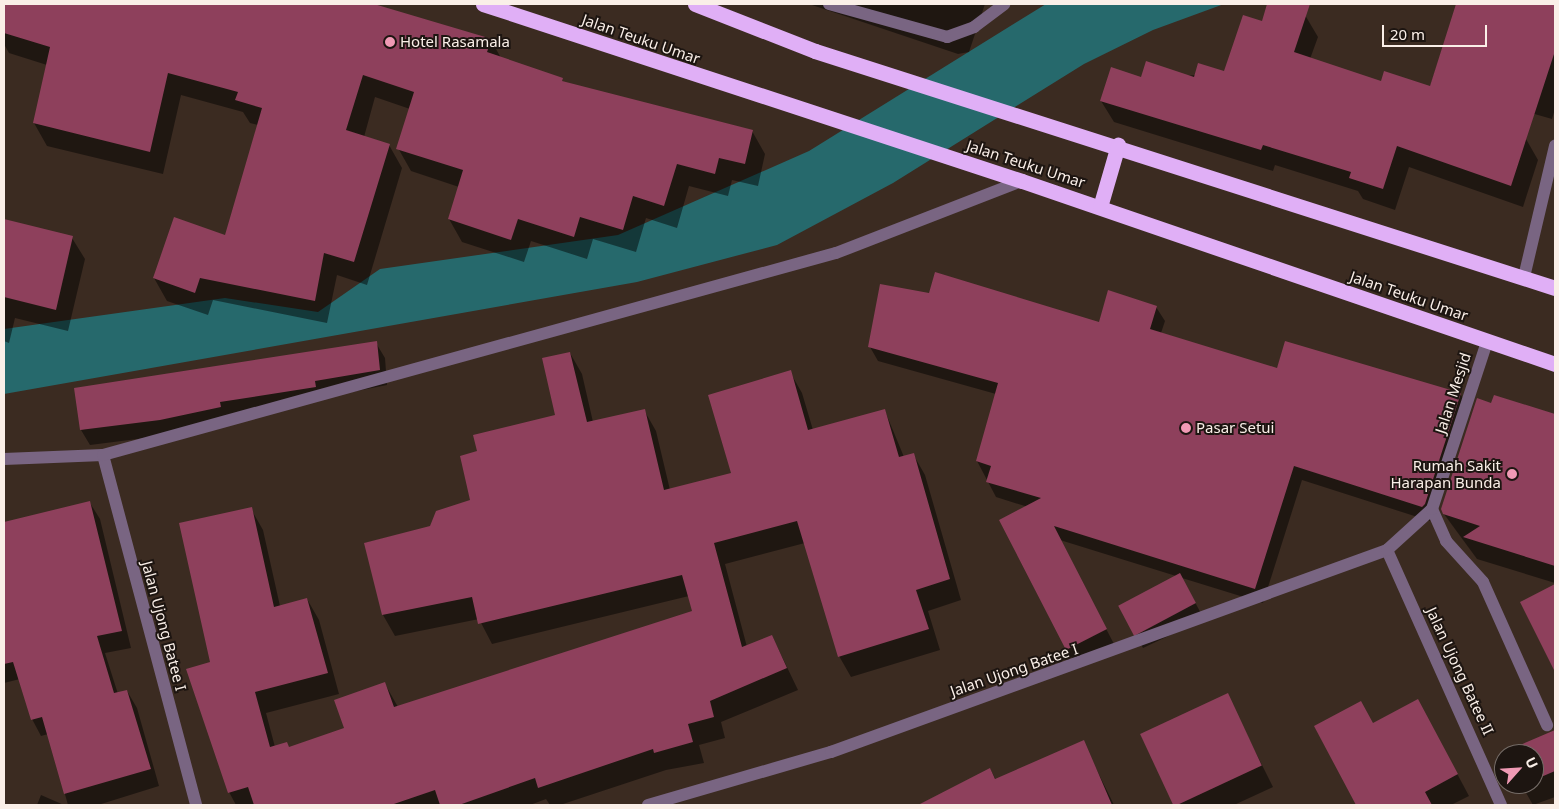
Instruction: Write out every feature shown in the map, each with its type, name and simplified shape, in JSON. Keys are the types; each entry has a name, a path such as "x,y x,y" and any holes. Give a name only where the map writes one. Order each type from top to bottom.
{"highway":[{"name":"Jalan Teuku Umar","path":"483,4 795,109 1022,180 1555,364"},
{"path":"695,4 815,51 1064,127 1555,288"},
{"path":"1100,207 1118,145"}],"street":[{"path":"829,4 947,37 974,27 1004,4"},
{"path":"1524,277 1555,146"},
{"path":"4,459 103,455 836,253 1022,180"},
{"name":"Jalan Mesjid","path":"1387,550 1432,509 1487,342"},
{"name":"Jalan Ujong Batee I","path":"103,455 196,805"},
{"path":"1432,509 1446,541 1483,582 1547,725"},
{"name":"Jalan Ujong Batee I","path":"648,805 831,752 1387,550"},
{"name":"Jalan Ujong Batee II","path":"1387,550 1501,805"}],"water":[{"path":"1046,4 1224,4 1153,30 1084,64 893,183 777,245 637,282 4,394 4,329 225,298 318,312 380,269 618,235 809,151"}],"building":[{"path":"4,4 374,4 492,39 487,52 563,78 562,81 753,130 745,164 719,158 715,174 677,164 664,206 633,196 623,230 580,217 574,237 518,219 511,240 448,219 463,170 396,149 414,92 363,75 346,130 390,144 354,262 324,253 315,301 200,278 195,293 153,278 174,217 225,235 262,108 235,100 238,92 168,73 150,152 33,123 50,47 4,33"},
{"path":"1267,4 1310,4 1294,52 1381,81 1384,71 1430,86 1456,4 1555,4 1555,51 1511,186 1397,146 1383,189 1349,178 1351,172 1263,145 1261,150 1100,101 1111,67 1141,77 1146,61 1194,77 1198,63 1224,71 1243,15 1262,21"},
{"path":"4,219 73,236 56,310 4,297"},
{"path":"935,272 1099,322 1108,290 1157,306 1150,329 1277,368 1285,341 1461,393 1425,504 1422,507 1294,466 1255,589 1054,526 1107,629 1066,650 999,520 1041,498 986,482 991,466 976,461 998,383 868,347 880,284 929,293"},
{"path":"377,341 380,370 315,381 316,387 220,402 221,407 160,420 80,430 74,388"},
{"path":"570,352 587,422 645,409 664,490 731,473 708,395 791,370 808,430 885,409 899,457 914,453 950,579 916,590 929,629 838,657 797,521 714,543 742,647 772,635 787,668 710,701 714,717 688,724 693,742 654,753 653,749 538,788 535,778 459,805 440,805 435,790 391,805 254,805 248,787 228,793 186,669 210,662 179,523 252,507 274,607 307,598 328,673 255,692 270,747 287,742 289,747 344,728 334,700 385,682 394,707 692,611 682,575 478,624 472,597 382,615 364,543 430,526 436,511 470,500 460,456 477,451 473,435 555,415 542,358"},
{"name":"Rumah Sakit Harapan Bunda","path":"1494,395 1555,414 1555,566 1463,537 1480,526 1443,514 1441,509 1477,398 1491,403"},
{"path":"90,501 122,631 97,636 114,693 127,690 151,769 64,794 42,717 31,720 13,662 4,664 4,522"},
{"path":"1180,573 1196,603 1134,636 1118,606"},
{"path":"1555,584 1555,672 1520,602"},
{"path":"1228,693 1262,766 1177,805 1173,805 1140,734"},
{"path":"1418,699 1458,774 1425,792 1432,805 1356,805 1314,726 1361,701 1373,723"},
{"path":"1555,730 1555,771 1544,776 1544,744 1522,744"},
{"path":"1084,740 1112,805 918,805 990,768 995,779"}],"place":[{"name":"Hotel Rasamala","path":"390,42"},
{"name":"Pasar Setui","path":"1186,428"},
{"name":"Rumah Sakit Harapan Bunda","path":"1512,474"}]}
